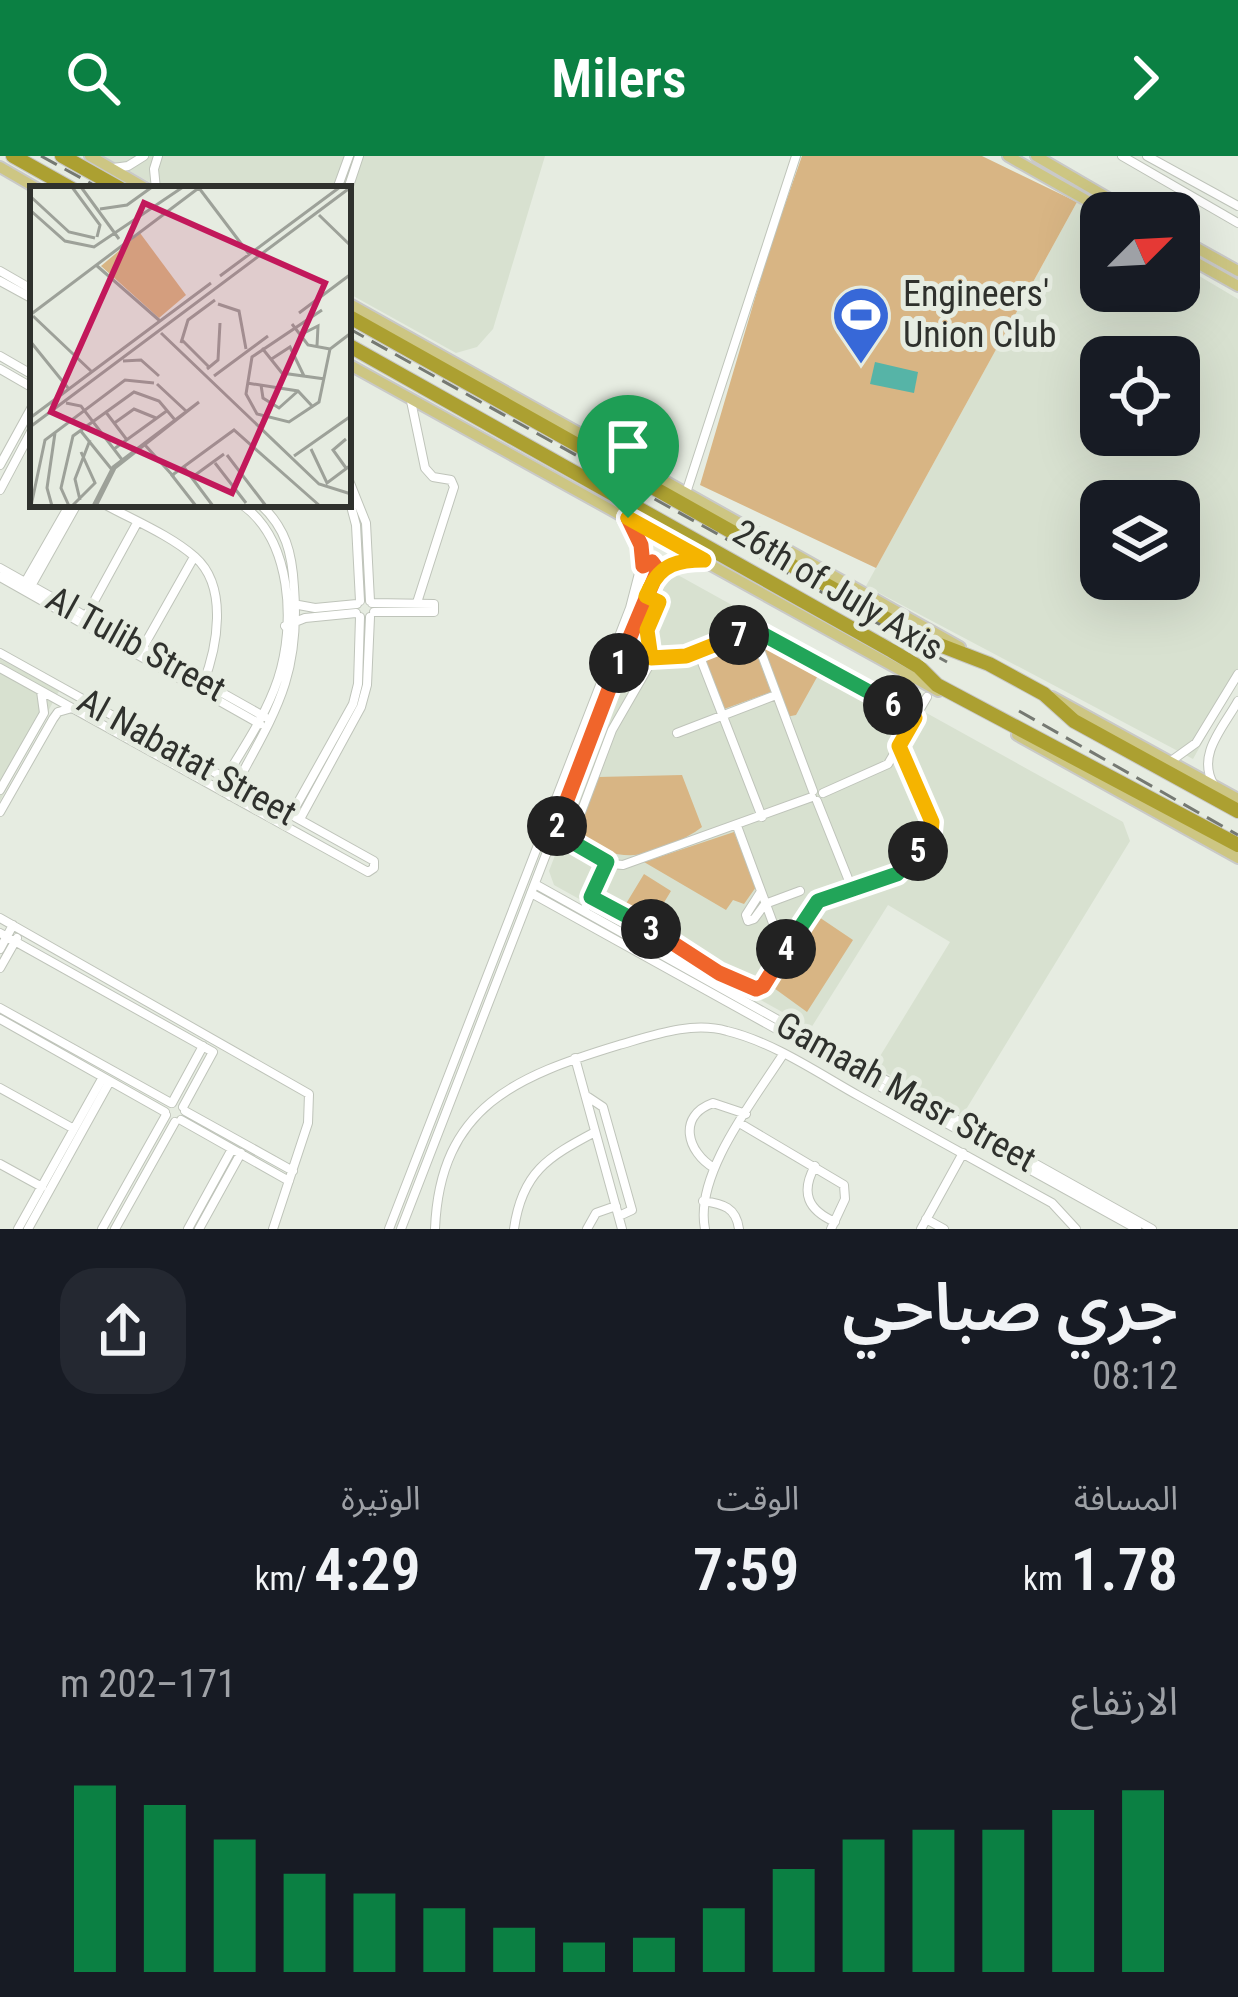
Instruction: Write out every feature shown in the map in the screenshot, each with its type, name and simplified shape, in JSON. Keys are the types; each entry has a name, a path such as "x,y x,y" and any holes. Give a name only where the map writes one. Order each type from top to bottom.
{"highway":[{"path":"13,156 67,186"},
{"path":"62,156 116,186"},
{"path":"32,166 42,186"},
{"name":"26th of July Axis","path":"351,318 882,611 919,637 988,664 1044,694 1074,721 1238,812"},
{"name":"26th of July Axis","path":"351,347 633,513 889,657 919,667 938,685 1008,726 1238,845"},
{"path":"566,427 583,447"},
{"path":"633,513 647,484"}],"main road":[{"path":"90,156 142,186"},
{"path":"1008,156 1080,197"},
{"path":"1036,156 1098,192"},
{"path":"0,167 37,186"},
{"path":"1200,259 1238,271"},
{"path":"1215,266 1238,286"},
{"path":"351,305 686,493 882,611"},
{"path":"351,366 633,513 704,560 889,657"},
{"path":"1044,694 1238,799"},
{"path":"1008,726 1238,858"}],"street":[{"path":"156,186 158,156"},
{"path":"339,186 349,156"},
{"path":"349,186 359,156"},
{"path":"686,493 796,156"},
{"path":"1121,156 1238,223"},
{"path":"1147,156 1238,206"},
{"path":"111,168 141,159 143,170 154,169"},
{"path":"0,272 30,293"},
{"path":"0,281 13,283"},
{"path":"0,356 30,373"},
{"path":"0,369 30,386"},
{"path":"410,399 427,471 449,479 454,487 416,608"},
{"path":"0,465 30,410"},
{"path":"0,490 30,434"},
{"path":"295,817 348,725 358,684 366,524 351,495"},
{"path":"26,587 71,507"},
{"path":"109,507 194,556 209,583 216,616 214,650 202,686"},
{"path":"219,790 265,722 281,666 285,626 275,544 262,522 244,507"},
{"path":"230,796 292,665 296,605 292,562 286,538 262,507"},
{"path":"389,1229 643,566 633,513"},
{"path":"84,620 137,523"},
{"path":"140,652 194,556"},
{"path":"656,575 676,562 704,560"},
{"path":"401,1229 656,575 652,562 643,566"},
{"name":"Al Tulib Street","path":"0,568 265,722"},
{"name":"Al Tulib Street","path":"0,577 26,587"},
{"path":"571,839 612,730 651,658 647,630 659,602 646,596"},
{"path":"284,602 315,608 434,608"},
{"path":"285,626 365,609"},
{"path":"625,646 651,658 672,658 753,631 812,658 915,718"},
{"path":"753,631 853,892"},
{"path":"698,652 762,817"},
{"name":"Al Nabatat Street","path":"0,653 374,861 374,868 368,872 0,668"},
{"path":"1169,762 1196,743 1238,674"},
{"path":"0,790 44,713 40,690"},
{"path":"677,734 776,695"},
{"path":"555,832 619,866 762,817 882,770 927,697"},
{"path":"1215,786 1207,773 1207,756 1238,701"},
{"path":"0,812 53,719 65,708 74,708"},
{"path":"591,897 675,942 719,973 756,989 763,986 818,901 904,870 932,827 899,746"},
{"path":"737,826 784,953"},
{"path":"584,910 607,862"},
{"name":"Gamaah Masr Street","path":"533,888 584,910 1152,1229"},
{"name":"Gamaah Masr Street","path":"533,888 1137,1229"},
{"path":"761,892 746,918 754,919 765,904 800,891"},
{"path":"0,918 310,1094 308,1123 273,1229"},
{"path":"0,949 17,928"},
{"path":"0,968 7,937"},
{"path":"7,937 214,1052 115,1229"},
{"path":"0,1008 291,1176"},
{"path":"0,1019 106,1079 169,1108 236,1151 291,1176"},
{"path":"435,1229 441,1181 460,1137 517,1082 575,1058 697,1026 740,1035 782,1055 1059,1210 1072,1229"},
{"path":"102,1229 203,1046"},
{"path":"705,1229 703,1201 714,1168 782,1055"},
{"path":"575,1058 622,1229"},
{"path":"18,1229 106,1079"},
{"path":"28,1229 106,1079"},
{"path":"0,1088 74,1129"},
{"path":"586,1096 603,1107 632,1210 596,1213 587,1229"},
{"path":"714,1168 694,1151 689,1133 692,1118 712,1103 747,1114"},
{"path":"740,1124 815,1166 844,1186 845,1199 833,1226 807,1199 815,1166"},
{"path":"514,1229 533,1173 554,1154 595,1132"},
{"path":"188,1229 236,1151"},
{"path":"200,1229 236,1151"},
{"path":"921,1229 963,1154"},
{"path":"0,1164 42,1187"},
{"path":"703,1201 727,1206 740,1229"},
{"path":"1113,1216 1116,1229"},
{"path":"926,1219 944,1229"}],"shaded area":[{"path":"102,156 545,156 493,329 477,347 456,353 351,295 351,186 157,186"},
{"name":"Engineers' Union Club","path":"802,156 982,156 1077,202 876,568 700,485 770,247"},
{"path":"1077,202 1080,312 1200,312 1200,276 1238,299 1238,679 1193,759 866,586"},
{"path":"676,574 1123,822 1130,841 962,1116 874,1066 950,942 888,905 811,1028 554,885 549,871 659,585"},
{"path":"758,635 821,670 796,715 786,717"},
{"path":"750,636 771,692 724,709 704,661 706,652"},
{"path":"0,659 59,691 0,801"},
{"path":"682,775 702,827 695,832 637,855 610,852 580,838 598,777"},
{"path":"734,832 756,887 744,904 733,900 726,910 644,862"},
{"path":"644,874 671,891 651,924 624,907"},
{"path":"813,913 853,940 807,1012 767,983"}],"water":[{"path":"875,362 918,372 914,393 870,384"}],"railway":[{"path":"41,156 96,186"},
{"path":"351,330 947,662"},
{"path":"1019,711 1238,835"}],"place":[{"name":"Engineers' Union Club","path":"861,366"}],"route":[{"path":"628,518 644,554 643,566 652,562 658,570 646,596 625,646 555,832 607,862 591,897 675,942 719,973 761,988 818,901 904,870 931,832 932,822 899,746 915,718 757,631 686,656 651,658 647,630 659,602 646,596 656,575 676,562 704,560 628,518"}]}
